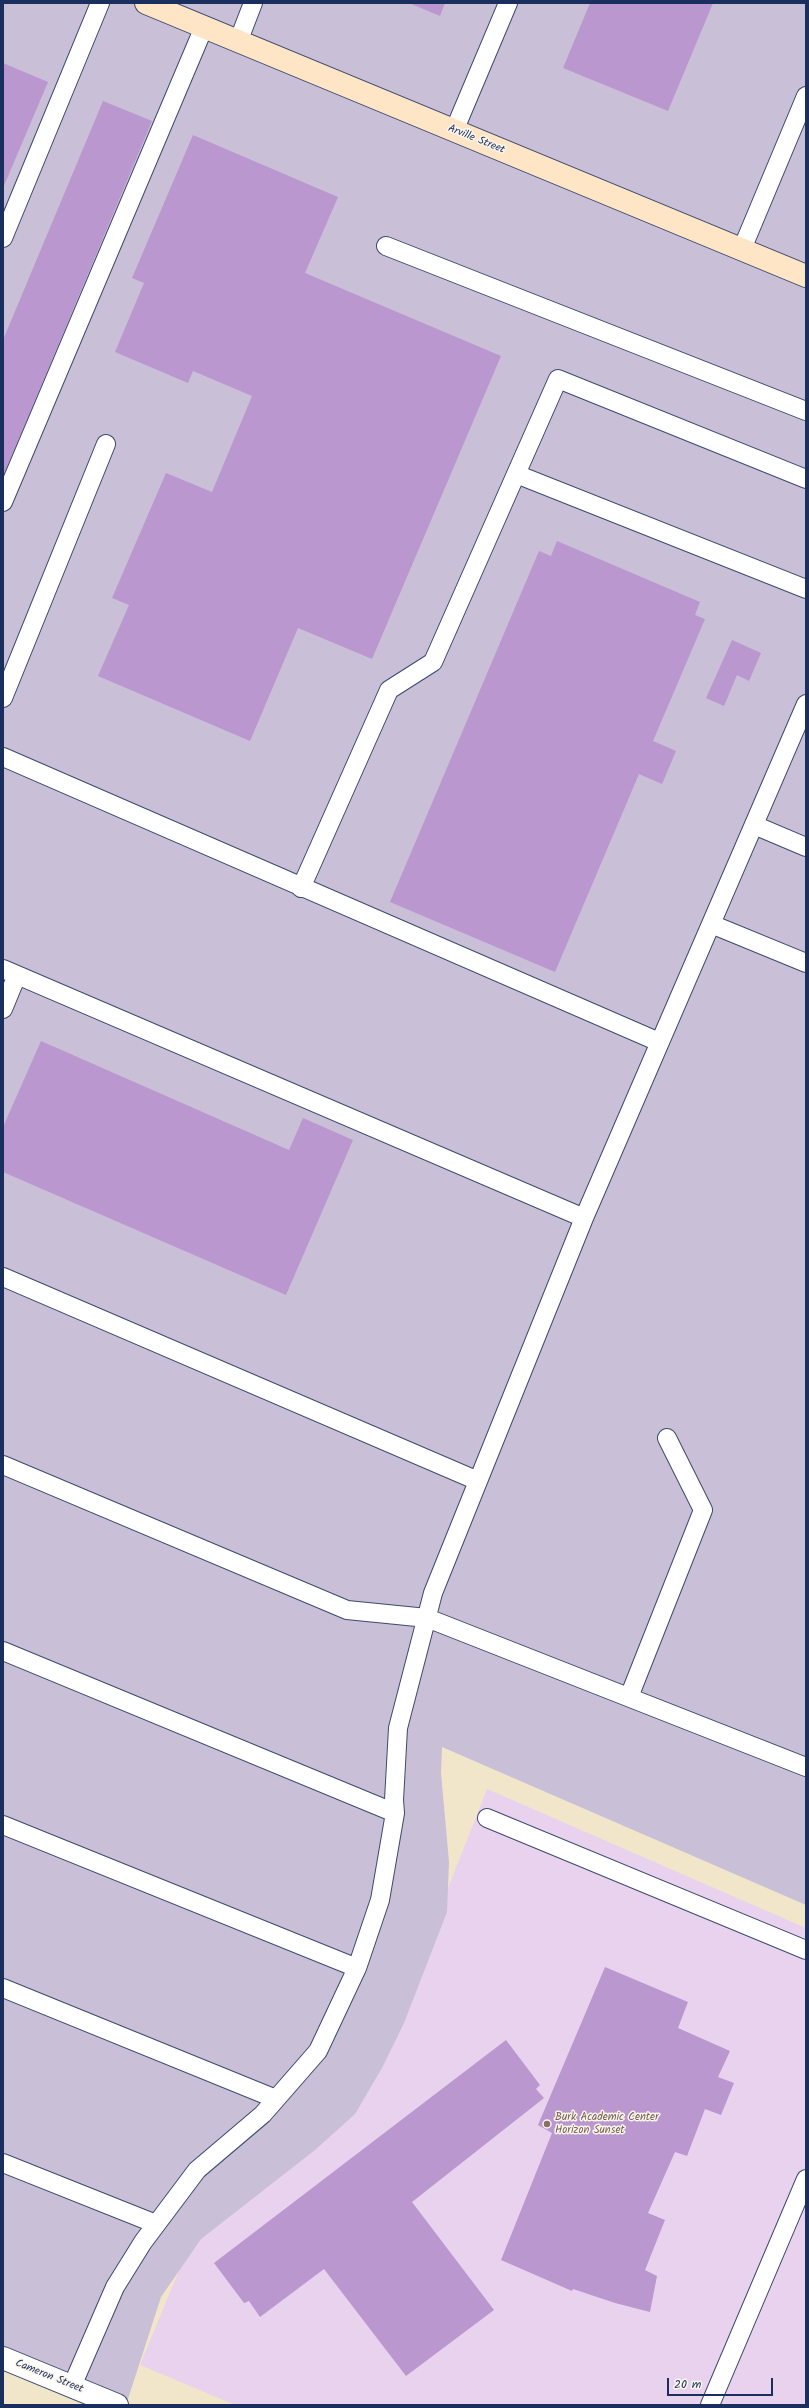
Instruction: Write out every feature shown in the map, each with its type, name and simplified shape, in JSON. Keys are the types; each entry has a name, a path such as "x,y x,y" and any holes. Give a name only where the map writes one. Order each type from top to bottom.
{"main road":[{"name":"Arville Street","path":"146,3 806,276"}],"street":[{"name":"Cameron Street","path":"3,2358 117,2405"}],"lane":[{"path":"3,238 100,3"},
{"path":"238,42 254,3"},
{"path":"454,131 508,3"},
{"path":"3,502 204,27"},
{"path":"742,250 806,96"},
{"path":"386,246 806,411"},
{"path":"301,888 389,690 433,662 558,379 806,479"},
{"path":"3,698 106,444"},
{"path":"516,474 806,589"},
{"path":"72,2386 115,2287 156,2224 197,2170 263,2114 318,2051 357,1968 380,1900 395,1813 394,1800 398,1728 434,1593 584,1218 658,1042 754,825 800,734 806,704"},
{"path":"3,757 301,888 658,1042"},
{"path":"754,825 806,847"},
{"path":"711,924 806,963"},
{"path":"3,1009 10,972 584,1218"},
{"path":"3,1277 478,1481"},
{"path":"629,1697 703,1510 667,1438"},
{"path":"3,1465 346,1610 427,1618 806,1767"},
{"path":"3,1651 395,1813"},
{"path":"487,1818 806,1950"},
{"path":"3,1825 357,1968"},
{"path":"3,1988 276,2098"},
{"path":"3,2163 156,2224"},
{"path":"710,2405 806,2179"}],"shaded area":[{"path":"3,3 806,3 806,1905 442,1747 441,1773 449,1862 447,1912 404,2023 383,2066 355,2114 315,2150 201,2239 161,2297 126,2405 3,2358"},
{"name":"Burk Academic Center Horizon Sunset","path":"487,1789 806,1928 806,2405 235,2405 140,2365 213,2188 430,1934"}],"building":[{"path":"409,3 445,3 440,16"},
{"path":"590,3 713,3 668,111 563,68"},
{"path":"3,63 48,82 3,188"},
{"path":"103,101 152,121 3,477 3,340"},
{"path":"193,135 338,197 305,273 501,356 372,659 298,628 250,741 98,676 129,605 112,598 166,473 212,492 252,396 193,371 188,383 115,352 144,283 132,278"},
{"path":"557,541 700,602 695,615 705,619 653,741 676,751 662,784 639,774 555,972 390,902 539,551 551,556"},
{"path":"732,640 761,653 749,681 737,675 724,706 706,698"},
{"path":"41,1041 289,1150 303,1118 353,1140 286,1295 3,1172 3,1127"},
{"path":"605,1967 688,2002 678,2028 730,2051 718,2077 734,2083 721,2115 705,2109 687,2156 675,2152 648,2213 665,2220 645,2270 657,2276 650,2312 615,2303 573,2289 572,2291 501,2260 552,2133 538,2125"},
{"path":"506,2040 540,2085 536,2089 544,2098 412,2202 494,2310 406,2376 324,2269 260,2317 249,2301 244,2303 214,2263"}],"place":[{"name":"Burk Academic Center Horizon Sunset","path":"547,2124"}]}
